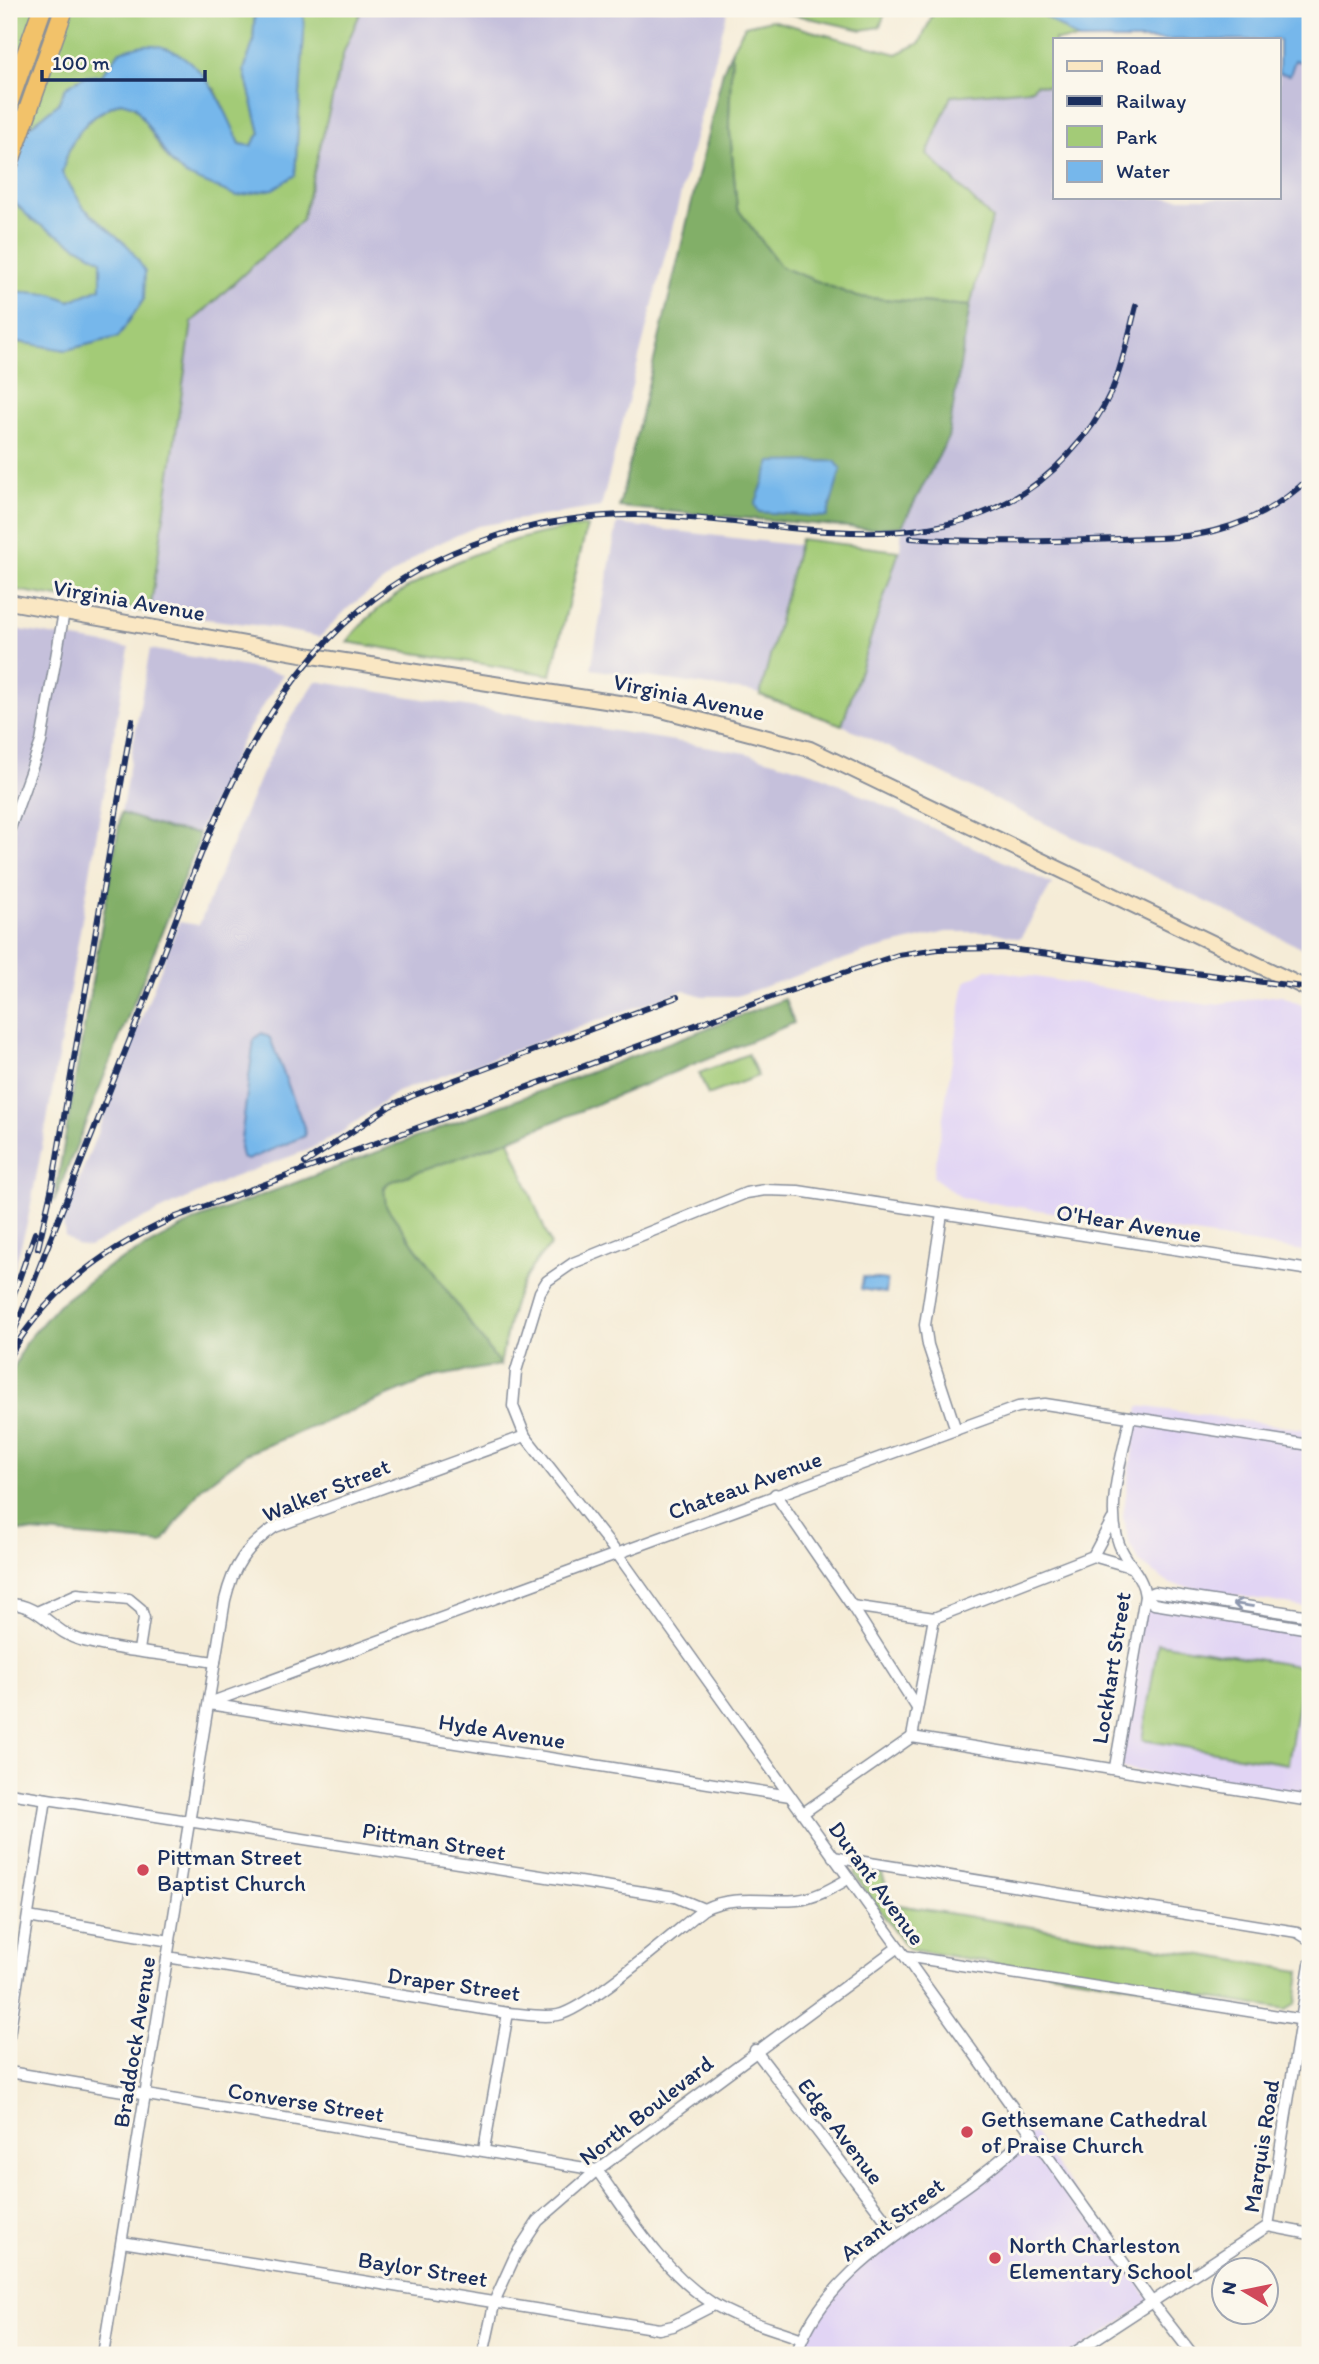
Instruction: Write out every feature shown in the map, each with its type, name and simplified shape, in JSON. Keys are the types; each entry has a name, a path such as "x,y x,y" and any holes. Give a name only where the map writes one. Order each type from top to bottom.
{"highway":[{"path":"9,102 42,9"},
{"path":"9,164 64,9"}],"main road":[{"name":"Virginia Avenue","path":"9,602 312,656 657,709 810,750 1310,990"}],"street":[{"path":"9,831 41,742 64,612"},
{"name":"O'Hear Avenue","path":"525,1436 513,1406 513,1388 526,1333 547,1281 573,1263 746,1193 765,1189 798,1191 1310,1270"},
{"path":"942,1214 925,1325 928,1345 956,1430"},
{"name":"Chateau Avenue","path":"209,1703 615,1552 1018,1407 1045,1404 1310,1445"},
{"name":"Lockhart Street","path":"1115,1767 1146,1596 1144,1584 1121,1547 1112,1520 1130,1417"},
{"name":"Durant Avenue","path":"525,1436 615,1552 1151,2301 1194,2355"},
{"name":"Walker Street","path":"203,1735 225,1600 233,1570 256,1540 275,1527 525,1436"},
{"path":"775,1494 852,1605 917,1708"},
{"path":"1093,1556 1112,1520"},
{"path":"852,1605 934,1618 1093,1556 1131,1567"},
{"path":"1310,1616 1154,1591 1146,1596 1154,1604 1310,1629"},
{"path":"39,1611 77,1594 129,1599 141,1609 144,1618 139,1650"},
{"path":"9,1604 21,1604 39,1611 76,1639 215,1662"},
{"path":"912,1737 934,1618"},
{"name":"Hyde Avenue","path":"209,1703 790,1796"},
{"name":"Braddock Avenue","path":"103,2355 203,1735"},
{"path":"803,1813 912,1737 1115,1767 1310,1801"},
{"name":"Pittman Street","path":"9,1793 674,1897 704,1909"},
{"path":"9,2036 46,1798"},
{"path":"833,1857 1297,1932 1310,1940"},
{"path":"704,1909 723,1900 799,1900 817,1896 848,1879"},
{"name":"Draper Street","path":"167,1957 508,2013 558,2015 641,1961 704,1909"},
{"path":"28,1917 170,1941"},
{"path":"901,1951 1306,2020"},
{"name":"North Boulevard","path":"483,2355 495,2300 515,2256 538,2221 597,2170 755,2050 901,1951"},
{"name":"Marquis Road","path":"1071,2355 1268,2226 1306,2020 1310,1964"},
{"path":"484,2149 508,2013"},
{"name":"Edge Avenue","path":"755,2050 897,2235"},
{"name":"Converse Street","path":"9,2072 484,2149 597,2170"},
{"name":"Arant Street","path":"796,2355 802,2339 842,2281 897,2235 965,2188 1033,2133"},
{"path":"597,2170 654,2251 685,2283 714,2305 802,2339"},
{"path":"1268,2226 1310,2234"},
{"name":"Baylor Street","path":"122,2242 495,2300 659,2329 673,2326 714,2305"}],"shaded area":[{"path":"362,9 728,9 601,507 478,526 426,549 348,608 320,637 270,627 150,612 192,322 302,220 344,51"},
{"path":"1295,60 1310,65 1310,952 842,725 753,692 591,669 617,524 794,545 800,544 800,539 900,551 902,526 948,438 967,318 992,219 927,154 951,96 1031,89 1035,84 1053,88 1053,200 1280,200 1280,73 1290,74"},
{"path":"9,628 129,648 47,1121 27,1224 9,1286"},
{"path":"150,649 283,674 244,736 198,833 168,829 121,813"},
{"path":"316,681 746,753 815,773 1052,884 1020,939 993,932 946,932 868,951 737,996 702,996 684,990 397,1092 342,1132 308,1150 231,1178 123,1228 89,1247 76,1245 65,1236 63,1221 179,922 199,925 261,775 283,731"},
{"path":"987,969 1208,1005 1280,995 1310,1009 1310,1252 962,1198 933,1177 965,982"},
{"path":"1139,1406 1310,1430 1310,1608 1170,1584 1140,1563 1130,1545 1123,1516"},
{"path":"1145,1596 1154,1604 1310,1629 1310,1801 1115,1767"},
{"name":"North Charleston Elementary School","path":"1033,2132 1151,2301 1071,2355 796,2355 842,2281"}],"green space":[{"path":"9,9 255,9 253,43 244,70 260,133 251,146 240,144 215,89 120,51 102,75 83,77 66,87 58,104 9,143"},
{"path":"303,9 362,9 344,51 302,220 192,322 150,612 9,589 9,345 19,342 66,350 118,337 144,299 129,247 84,208 62,173 69,149 89,121 121,102 134,106 170,161 182,172 196,178 228,182 295,175 304,33"},
{"path":"769,9 905,9 904,12 886,10 880,27 862,30"},
{"path":"935,9 1045,9 1166,38 1053,38 1053,88 1036,84 1032,89 951,96 927,154 992,219 970,306 857,297 781,267 737,208 729,121 732,49 745,26 771,20 897,54 920,43"},
{"path":"732,49 729,121 737,208 781,267 857,297 970,306 948,438 902,526 870,529 619,507 723,71"},
{"path":"9,197 32,220 101,260 101,288 70,301 51,294 9,291"},
{"path":"587,526 551,675 347,642 368,618 394,597 455,562 523,538"},
{"path":"800,539 899,551 842,725 760,695"},
{"path":"121,813 168,829 198,833 198,842 54,1202"},
{"path":"785,999 794,1023 509,1140 389,1182 384,1187 386,1206 500,1365 434,1377 246,1454 201,1488 162,1543 9,1530 9,1379 25,1343 58,1305 108,1267 196,1220"},
{"path":"748,1054 758,1076 708,1095 699,1073"},
{"path":"509,1140 551,1245 528,1272 515,1300 500,1365 386,1206 384,1193 389,1182"},
{"path":"1158,1643 1304,1667 1288,1764 1142,1740"},
{"path":"858,1867 881,1871 893,1904 1300,1971 1296,2004 1286,2010 912,1950 904,1944 854,1874"}],"water":[{"path":"255,9 303,9 304,33 295,175 273,189 237,196 185,175 171,162 135,106 121,102 109,107 81,129 69,149 62,173 84,208 129,247 145,271 144,299 118,337 66,350 19,342 9,345 9,291 51,294 70,301 101,288 101,260 32,220 9,197 9,143 58,104 66,87 83,77 102,75 120,51 149,45 170,49 197,69 218,97 240,144 251,146 260,133 244,70 253,43"},
{"path":"1035,9 1310,9 1310,65 1295,60 1290,75 1280,73 1280,38 1076,38"},
{"path":"835,461 841,469 827,517 759,512 755,505 771,462"},
{"path":"262,1033 270,1038 305,1136 247,1160 242,1158 240,1147 254,1039"},
{"path":"863,1277 887,1280 886,1293 861,1289"}],"railway":[{"path":"9,1345 205,844 228,792 254,742 284,694 319,650 360,610 421,568 455,552 489,538 562,521 636,515 864,532 920,529 973,517 1023,494 1068,455 1081,440 1112,390 1136,306"},
{"path":"911,538 1040,541 1190,535 1214,531 1253,517 1278,503 1310,477"},
{"path":"38,1248 52,1187 132,720"},
{"path":"9,1357 41,1312 81,1274 126,1242 176,1217 774,996 898,955 938,949 1002,948 1310,988"},
{"path":"305,1163 390,1106 412,1096 677,997"},
{"path":"9,1308 35,1233"}],"place":[{"name":"Pittman Street Baptist Church","path":"143,1870"},
{"name":"Gethsemane Cathedral of Praise Church","path":"967,2132"},
{"name":"North Charleston Elementary School","path":"995,2258"}]}
